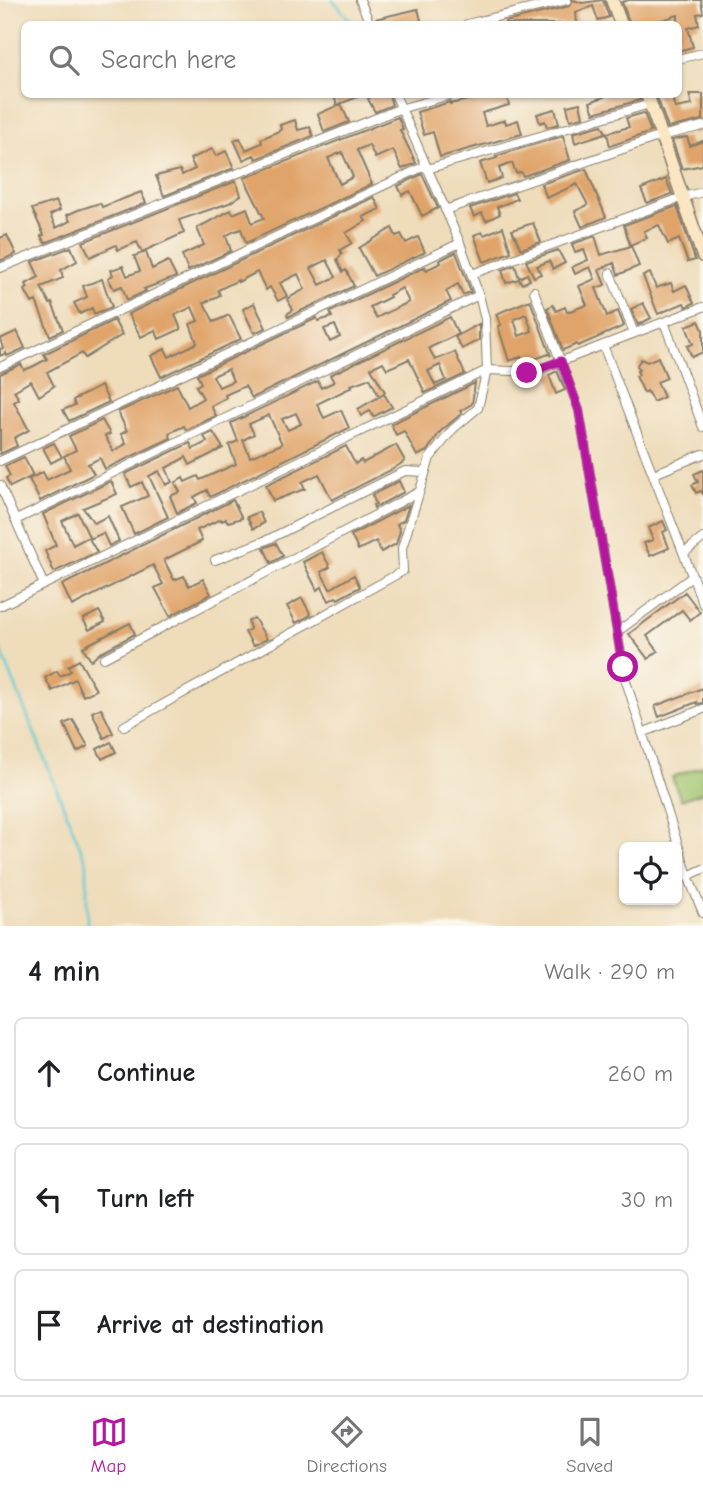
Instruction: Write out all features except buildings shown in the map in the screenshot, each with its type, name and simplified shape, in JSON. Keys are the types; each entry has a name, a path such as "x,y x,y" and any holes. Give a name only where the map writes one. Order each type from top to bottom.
{"street":[{"path":"360,0 369,21"},
{"path":"480,21 567,0"},
{"path":"617,1 620,21"},
{"path":"682,58 703,53"},
{"path":"124,726 403,571 402,548 430,458 453,429 478,408 487,370 485,318 480,295 396,98"},
{"path":"0,268 399,108 438,98"},
{"path":"0,368 426,168 648,99 703,256"},
{"path":"445,210 661,136 703,126"},
{"path":"472,274 682,197 703,192"},
{"path":"0,461 460,243"},
{"path":"610,273 634,334"},
{"path":"534,291 579,410 625,678 688,876 703,913"},
{"path":"16,520 480,295"},
{"path":"1,605 487,370 527,373 703,307"},
{"path":"664,322 703,427"},
{"path":"603,345 703,604"},
{"path":"654,474 703,454"},
{"path":"215,560 267,540 405,471 425,472"},
{"path":"0,485 44,585"},
{"path":"104,658 417,493"},
{"path":"684,554 703,538"},
{"path":"617,632 693,576"},
{"path":"642,733 703,709"},
{"path":"688,876 703,869"}],"green space":[{"path":"703,766 703,792 681,800 672,777"}],"waterway":[{"path":"333,0 350,21"},
{"path":"0,648 87,864 87,926"}],"route":[{"path":"527,373 561,361 576,400 623,667"}]}
